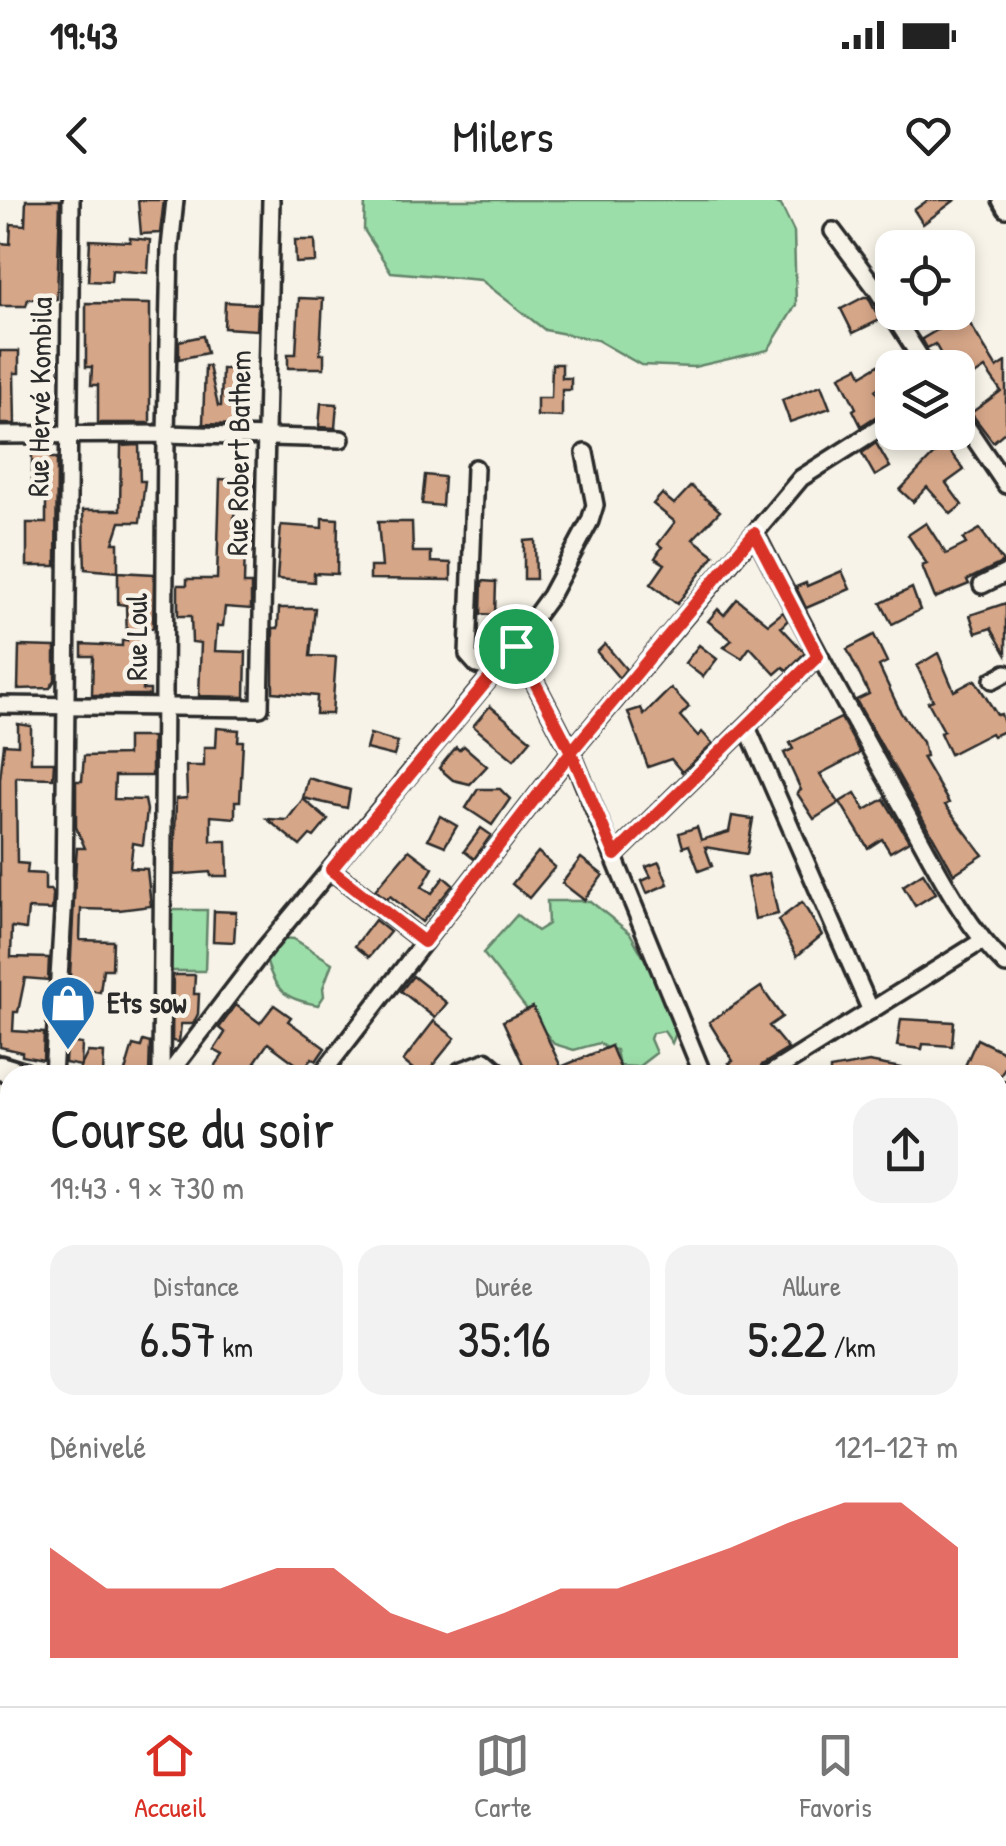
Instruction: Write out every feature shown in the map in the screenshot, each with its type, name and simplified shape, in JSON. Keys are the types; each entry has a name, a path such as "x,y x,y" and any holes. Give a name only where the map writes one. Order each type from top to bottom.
{"street":[{"name":"Rue Hervé Kombila","path":"54,1065 64,898 71,200"},
{"name":"Rue Loul","path":"164,1065 166,434 170,248 175,200"},
{"name":"Rue Robert Bathem","path":"164,708 260,708 271,200"},
{"path":"1001,200 1006,209"},
{"path":"833,231 915,350"},
{"path":"329,1065 571,752 801,478 875,431"},
{"path":"0,435 341,439"},
{"path":"975,439 1006,485"},
{"path":"172,1065 516,646 550,596 590,522 595,505 585,452"},
{"path":"476,468 468,654 477,665 496,670"},
{"path":"754,533 818,656 982,941 1006,965"},
{"path":"982,585 1006,573"},
{"path":"516,646 571,752 699,1065"},
{"path":"615,855 818,656"},
{"path":"0,705 164,708"},
{"path":"747,727 871,1011"},
{"path":"331,870 424,942"},
{"path":"784,1065 982,941"}],"lane":[{"path":"466,1065 487,1057 496,1065"}],"green space":[{"path":"365,200 768,200 781,205 794,232 796,305 768,350 694,367 641,365 597,340 545,330 481,280 391,272 364,230"},
{"path":"547,901 590,901 630,933 680,1023 672,1043 664,1031 652,1033 650,1039 656,1053 641,1065 619,1065 616,1050 599,1043 574,1050 554,1044 483,953 517,915 537,931 548,924"},
{"path":"171,910 207,910 205,971 167,971"},
{"path":"282,938 294,939 332,963 318,1005 288,996 273,978 265,957"}],"building":[{"path":"26,200 60,200 57,299 28,299 26,306 0,306 0,243 10,244 11,224 25,225"},
{"path":"138,200 164,200 160,233 141,234"},
{"path":"928,200 955,200 923,224 914,210"},
{"path":"130,238 150,240 148,273 112,270 111,282 88,281 90,240 130,242"},
{"path":"295,240 315,240 316,262 296,263"},
{"path":"868,297 875,310 875,322 853,333 841,309"},
{"path":"299,298 323,299 320,354 324,354 324,368 288,368 288,354 296,354"},
{"path":"225,302 258,304 257,330 224,328"},
{"path":"86,303 150,304 150,423 98,423 98,385 91,385 92,367 86,367"},
{"path":"937,330 974,330 997,368 1006,362 1006,431 993,442 975,418 975,410 1001,391 985,368 975,375 975,350 938,350 935,344 927,348 922,339"},
{"path":"203,336 207,353 179,359 179,341"},
{"path":"0,351 19,351 19,373 14,373 15,424 0,424"},
{"path":"552,364 562,364 562,378 571,378 571,390 562,390 562,417 537,416 537,398 551,398"},
{"path":"205,366 209,366 218,406 222,369 241,369 240,425 203,424"},
{"path":"858,367 862,375 875,367 875,417 861,426 840,376"},
{"path":"821,385 830,408 790,422 782,400"},
{"path":"321,403 337,404 335,428 319,427"},
{"path":"875,444 875,450 880,450 890,467 875,476 862,453"},
{"path":"139,445 140,481 145,481 140,522 120,522 113,543 118,543 118,572 85,569 83,510 120,510 121,446"},
{"path":"938,450 949,450 964,470 946,483 962,505 951,514 927,487 913,502 900,490"},
{"path":"32,453 57,458 56,566 27,566 27,523 46,523 46,493 32,493"},
{"path":"425,475 444,477 442,506 422,504"},
{"path":"220,479 236,480 234,521 253,521 252,543 245,543 244,584 251,584 251,609 225,607 223,626 217,626 215,651 246,652 245,697 199,696 201,643 192,642 191,616 178,616 178,585 187,585 187,579 217,579"},
{"path":"691,486 720,511 693,539 714,555 677,604 651,584 665,564 655,558 662,547 658,544 675,522 653,504 662,494 674,504"},
{"path":"322,518 338,519 337,574 314,573 314,582 277,579 281,525 322,528"},
{"path":"378,522 412,522 413,552 431,552 431,562 451,563 451,580 370,579 370,567 382,567"},
{"path":"926,523 946,554 966,544 963,539 980,529 1003,562 967,580 969,584 935,598 922,566 927,564 908,535"},
{"path":"535,540 536,579 524,579 524,541"},
{"path":"842,571 850,589 806,608 796,587"},
{"path":"118,572 154,574 153,628 141,629 143,690 150,690 150,695 92,695 93,656 82,656 82,644 122,646 122,641 127,641 126,605 118,604"},
{"path":"482,581 496,582 495,615 481,614"},
{"path":"912,588 920,610 892,624 881,603"},
{"path":"737,599 768,624 783,612 788,620 781,627 805,653 787,670 783,667 775,674 750,647 742,658 724,647 732,640 708,621 718,609 724,615"},
{"path":"1006,603 1006,654 991,628 976,633 970,615"},
{"path":"279,608 315,608 310,656 336,657 332,714 316,714 317,696 273,692 273,628 278,628"},
{"path":"874,635 887,662 879,666 901,713 923,742 926,756 922,757 949,803 945,805 983,855 954,874 856,700 869,694 847,649"},
{"path":"605,644 626,669 619,678 597,652"},
{"path":"699,645 717,659 703,677 685,663"},
{"path":"19,646 55,647 55,680 50,688 18,689"},
{"path":"938,653 954,691 975,680 997,715 1001,714 1006,730 993,736 991,733 950,754 940,733 944,731 928,702 933,700 917,666"},
{"path":"671,688 689,707 680,716 698,736 702,732 713,744 682,772 671,759 648,767 628,712 641,708 644,715"},
{"path":"490,706 531,740 514,760 473,726"},
{"path":"841,718 860,753 820,774 839,803 814,819 797,793 801,790 784,753 793,749 790,743"},
{"path":"18,724 31,726 31,762 54,762 53,778 16,777 17,863 28,864 27,873 45,874 45,890 51,890 53,897 52,910 28,909 26,929 12,927 11,957 49,958 48,980 25,978 18,1012 14,1012 13,1031 44,1033 43,1060 0,1047 0,779 4,744 18,745"},
{"path":"217,728 239,730 238,741 243,741 240,801 235,801 235,818 211,816 211,841 227,841 228,876 211,876 210,872 174,875 176,799 187,798 186,766 204,766 204,747 216,747"},
{"path":"370,734 398,742 394,756 366,749"},
{"path":"127,737 152,737 152,776 115,776 114,799 145,800 143,845 133,843 130,868 147,869 151,906 81,909 80,940 113,941 112,969 103,969 100,992 84,989 83,1015 68,1014 77,848 85,848 76,827 76,781 82,781 84,756 127,755"},
{"path":"464,746 487,766 470,784 453,780 439,768 456,747 459,750"},
{"path":"308,778 350,790 347,808 303,798"},
{"path":"478,789 500,789 510,799 492,825 466,808"},
{"path":"855,793 865,810 884,799 909,841 890,852 882,839 868,848 840,802"},
{"path":"303,799 328,820 300,846 267,819 287,820"},
{"path":"440,816 457,826 445,846 428,839"},
{"path":"732,816 753,819 747,854 705,847 712,866 699,871 689,845 683,847 679,833 697,827 701,840 729,832"},
{"path":"481,828 491,835 474,859 464,851"},
{"path":"409,850 433,868 422,887 432,893 444,877 453,885 422,922 390,896 387,899 375,890"},
{"path":"538,852 555,867 529,898 512,884"},
{"path":"581,858 603,875 584,900 562,883"},
{"path":"659,862 668,884 647,893 642,881 651,877 646,867"},
{"path":"769,873 778,914 755,919 747,878"},
{"path":"923,873 936,893 915,906 903,886"},
{"path":"802,902 822,935 797,956 778,920"},
{"path":"214,911 236,912 234,942 213,941"},
{"path":"375,920 390,932 369,957 355,946"},
{"path":"173,975 195,975 194,994 199,994 198,1014 193,1024 181,1024 179,1042 172,1041"},
{"path":"413,976 447,1003 435,1018 401,991"},
{"path":"761,987 782,1017 769,1026 788,1049 762,1065 730,1065 733,1061 709,1022"},
{"path":"236,1005 260,1023 274,1005 291,1017 288,1021 325,1048 316,1061 312,1058 306,1065 298,1065 268,1043 255,1062 259,1065 216,1065 223,1055 214,1050 225,1033 219,1028"},
{"path":"533,1007 560,1065 523,1065 503,1021"},
{"path":"901,1019 954,1022 952,1046 897,1046"},
{"path":"434,1021 455,1038 433,1065 408,1065 403,1061"},
{"path":"977,1039 1006,1053 1006,1065 965,1065"},
{"path":"143,1041 150,1043 149,1065 127,1065 133,1045 141,1047"},
{"path":"66,1042 82,1044 81,1065 65,1063"},
{"path":"611,1046 619,1065 566,1065"},
{"path":"88,1052 104,1053 103,1065 82,1065"}],"place":[{"name":"Ets sow","path":"68,1052"}],"route":[{"path":"516,646 331,870 424,942 571,752 615,855 818,656 754,533 571,752 516,646"}]}
